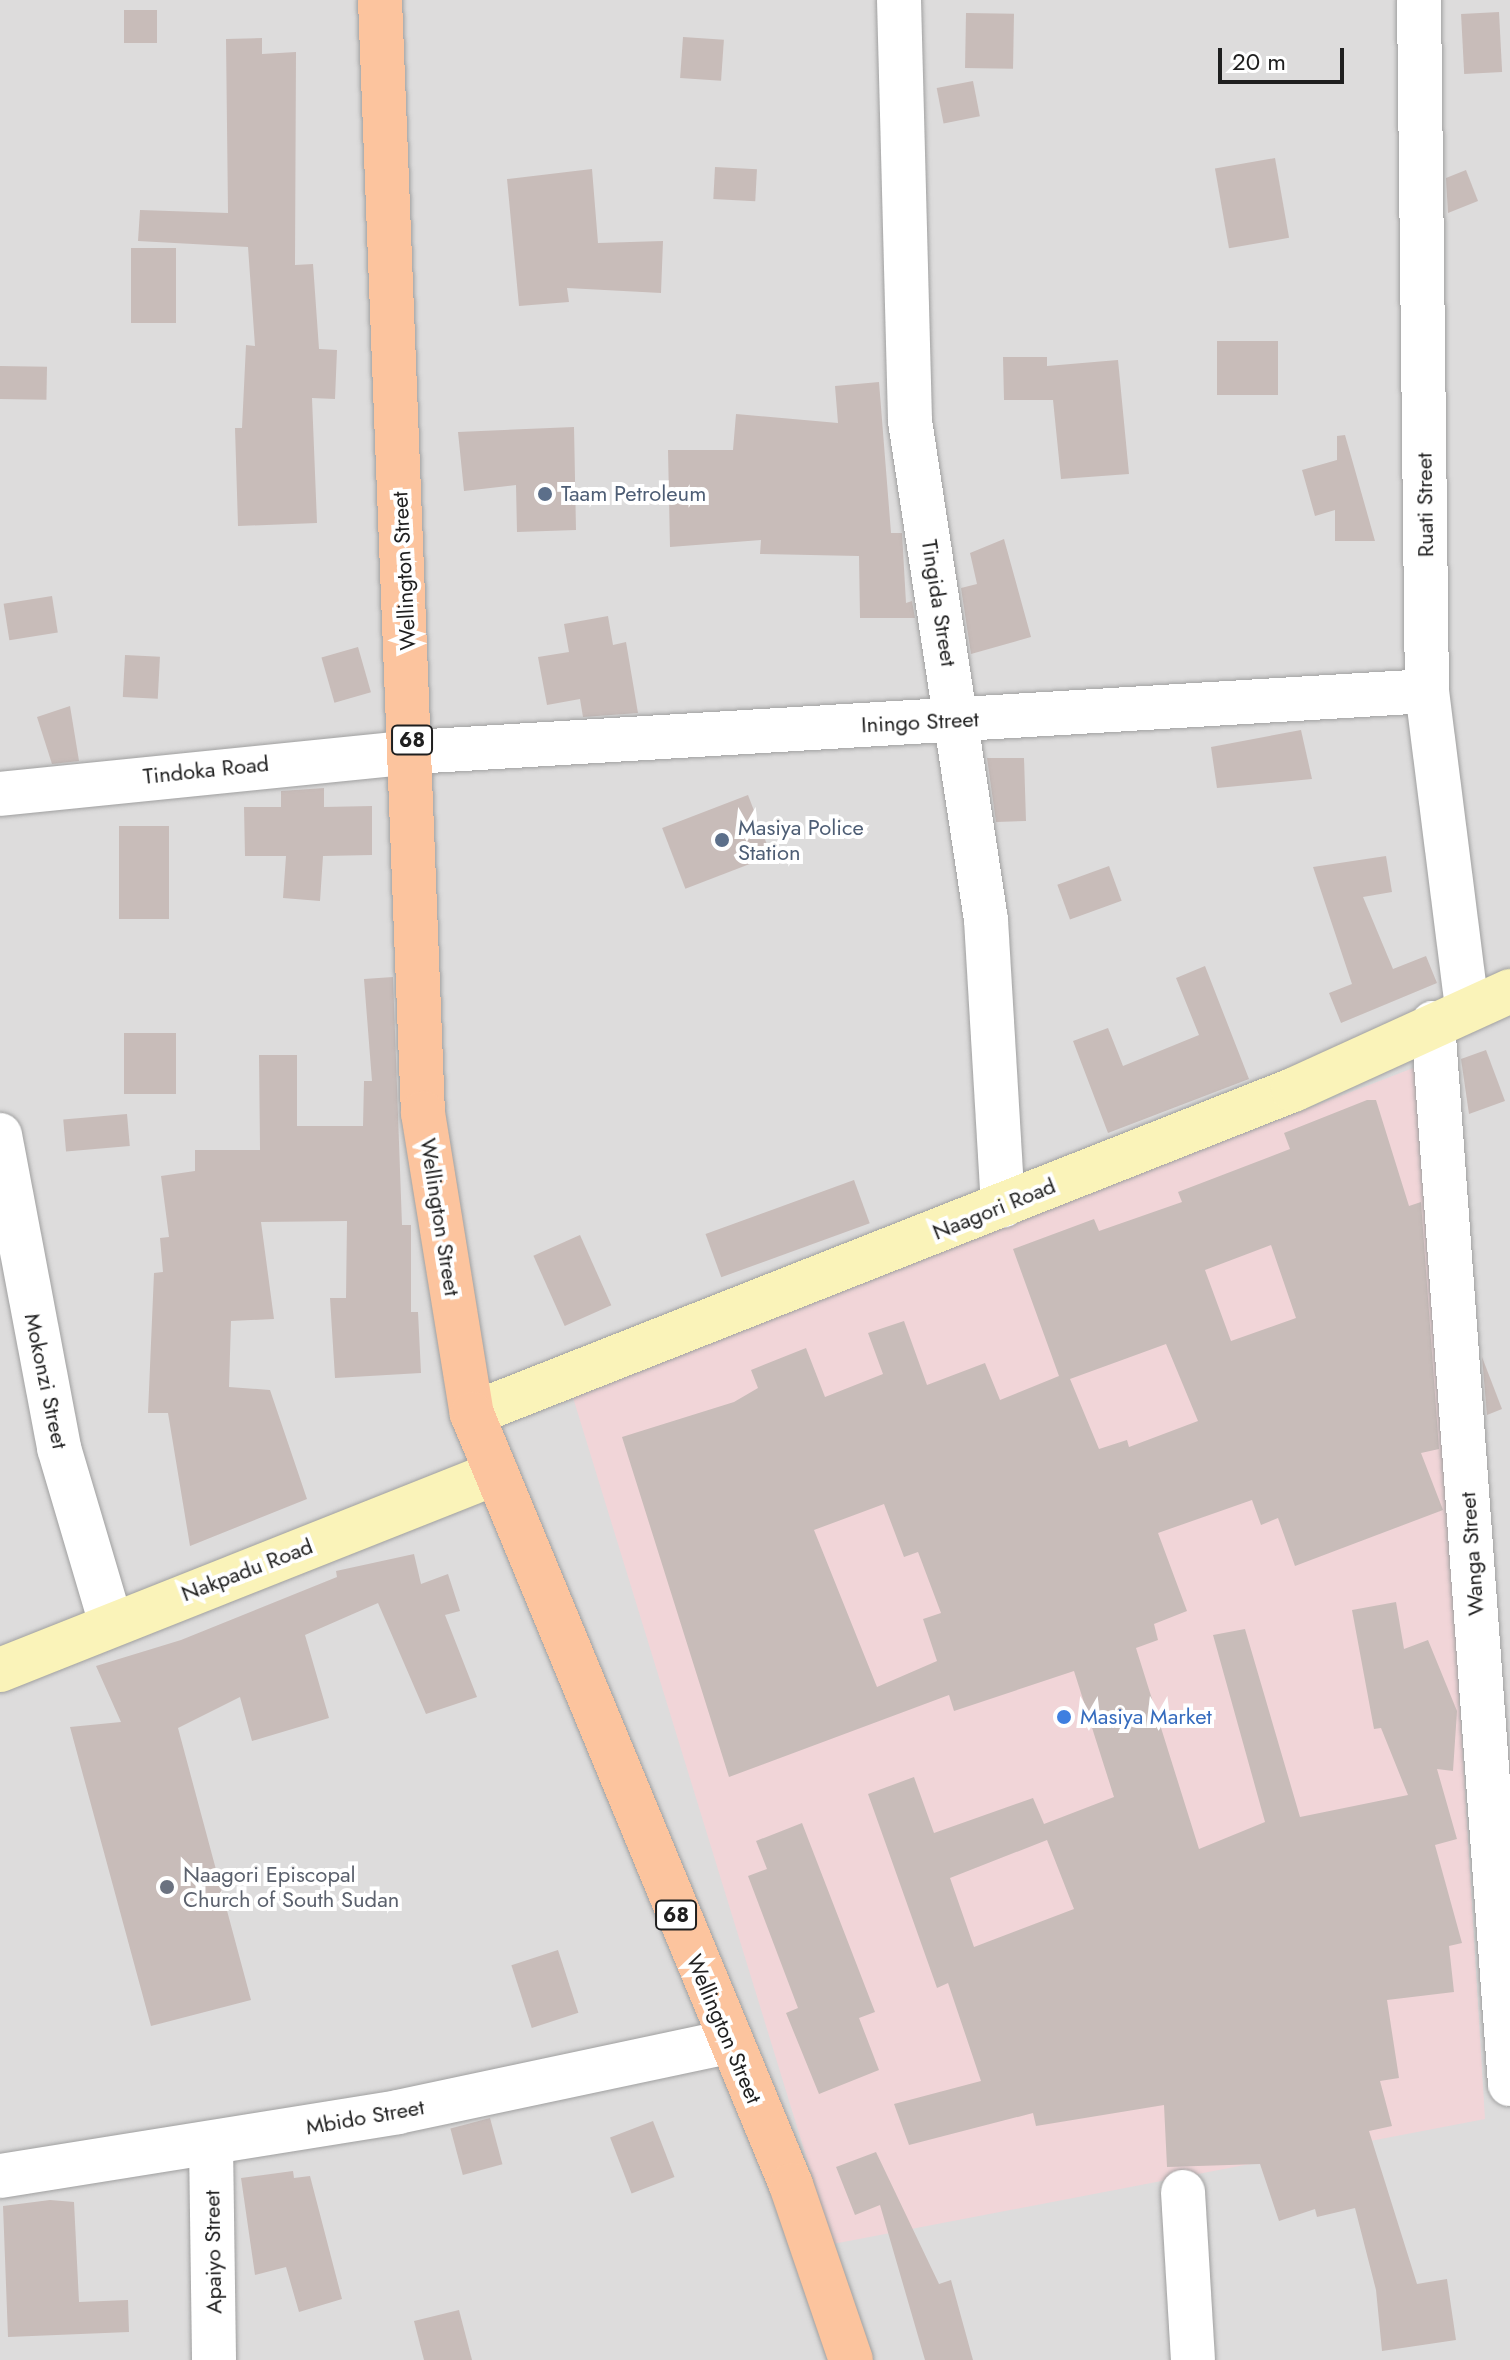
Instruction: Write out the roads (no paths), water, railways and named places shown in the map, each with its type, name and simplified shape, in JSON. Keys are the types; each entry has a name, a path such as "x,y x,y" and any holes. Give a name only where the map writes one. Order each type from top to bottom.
{"main road":[{"name":"Wellington Street","path":"380,0 413,752 423,1113 472,1414 728,2042 791,2185 851,2360"}],"street":[{"name":"Tingida Street","path":"899,0 910,421 986,920 1003,1205"},
{"name":"Ruati Street","path":"1419,0 1427,691 1450,1015"},
{"name":"Iningo Street","path":"413,752 1427,691"},
{"name":"Tindoka Road","path":"0,794 413,752"},
{"name":"Naagori Road","path":"472,1414 1293,1090 1450,1015 1510,991"},
{"name":"Wanga Street","path":"1450,1015 1510,2084"},
{"name":"Mokonzi Street","path":"0,1135 59,1448 111,1623"},
{"name":"Nakpadu Road","path":"0,1670 111,1623 496,1473"},
{"name":"Mbido Street","path":"0,2176 211,2143 728,2042"},
{"name":"Apaiyo Street","path":"211,2143 214,2360"},
{"path":"1183,2192 1193,2360"}],"place":[{"name":"Taam Petroleum","path":"545,494"},
{"name":"Masiya Police Station","path":"722,840"},
{"name":"Masiya Market","path":"1064,1717"},
{"name":"Naagori Episcopal Church of South Sudan","path":"167,1887"}]}
